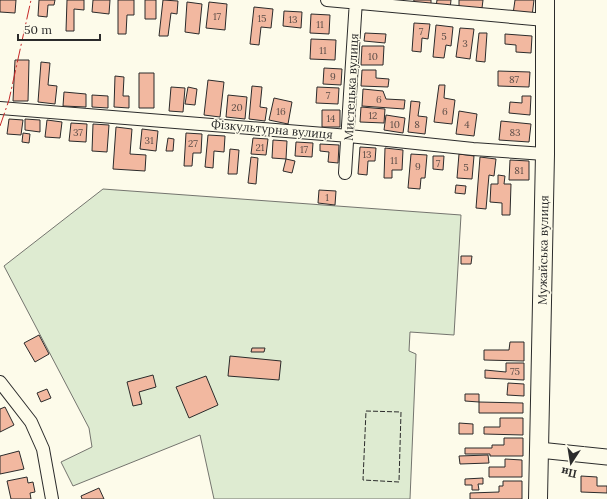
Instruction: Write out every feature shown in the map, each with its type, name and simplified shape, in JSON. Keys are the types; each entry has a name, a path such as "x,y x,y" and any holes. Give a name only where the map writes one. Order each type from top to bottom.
{"highway":[{"name":"Мужайська вулиця","path":"538,499 545,154 545,0"}],"main road":[{"path":"539,450 607,457"}],"street":[{"path":"327,0 355,1 545,20"},
{"name":"Мистецька вулиця","path":"345,173 355,1"},
{"name":"Фізкультурна вулиця","path":"0,108 348,136 545,154"},
{"path":"0,382 31,422 43,449 52,499"}],"green space":[{"path":"103,189 461,215 454,335 410,332 409,351 416,354 410,499 214,499 200,435 73,486 61,462 92,447 89,428 4,266"}],"building":[{"path":"0,0 16,0 15,13 0,12"},
{"path":"39,0 55,0 54,5 48,5 47,17 38,16"},
{"path":"67,0 84,0 84,10 74,9 74,31 66,31"},
{"path":"93,0 110,0 109,14 92,12"},
{"path":"118,0 134,0 134,15 127,15 126,34 118,34"},
{"path":"145,0 156,0 156,19 145,19"},
{"path":"163,0 178,1 177,14 171,13 168,36 159,36"},
{"path":"414,0 431,0 431,5 413,3"},
{"path":"437,0 451,0 450,9 436,7"},
{"path":"459,0 483,0 482,8 459,7"},
{"path":"515,0 534,0 532,16 513,14"},
{"path":"187,2 202,4 199,34 185,32"},
{"path":"209,2 227,4 225,30 206,28"},
{"path":"254,7 273,9 271,28 261,27 259,45 250,44"},
{"path":"284,11 302,12 301,28 283,26"},
{"path":"311,14 330,15 329,34 310,33"},
{"path":"414,23 430,24 428,39 422,38 421,52 412,51"},
{"path":"436,25 453,27 451,46 446,45 444,58 433,57"},
{"path":"460,28 474,29 470,59 456,57"},
{"path":"365,33 386,34 385,43 364,41"},
{"path":"479,33 487,33 485,62 476,61"},
{"path":"505,34 532,36 531,53 516,52 516,45 505,44"},
{"path":"311,39 336,40 335,60 310,59"},
{"path":"362,46 384,46 383,65 361,65"},
{"path":"15,60 29,60 28,101 13,101"},
{"path":"41,62 50,63 48,85 57,86 55,104 38,102"},
{"path":"324,68 342,69 341,85 323,84"},
{"path":"362,70 376,70 376,78 389,79 388,87 361,86"},
{"path":"498,71 530,72 529,87 498,86"},
{"path":"139,73 154,73 154,108 139,108"},
{"path":"115,76 124,77 123,96 129,96 129,108 114,107"},
{"path":"208,80 224,82 220,117 204,115"},
{"path":"439,85 445,85 444,98 455,100 452,124 434,122"},
{"path":"252,86 262,87 260,107 267,108 265,121 249,119"},
{"path":"171,87 185,88 183,112 169,111"},
{"path":"188,87 197,89 195,105 185,104"},
{"path":"317,87 339,88 338,104 316,103"},
{"path":"363,89 383,91 386,99 405,100 404,109 362,106"},
{"path":"64,92 86,94 86,107 63,106"},
{"path":"92,95 108,96 108,108 92,107"},
{"path":"228,95 247,97 245,119 226,117"},
{"path":"522,96 531,96 530,115 509,113 510,102 522,103"},
{"path":"274,98 292,102 288,124 269,120"},
{"path":"411,101 420,102 418,116 427,117 425,134 408,132"},
{"path":"361,107 385,109 384,123 360,122"},
{"path":"322,110 340,110 340,127 322,127"},
{"path":"459,111 477,114 474,136 456,134"},
{"path":"386,115 405,118 403,133 384,130"},
{"path":"9,119 23,120 21,135 7,134"},
{"path":"25,119 40,120 40,132 25,130"},
{"path":"47,120 62,122 60,138 45,137"},
{"path":"501,121 531,124 529,142 499,140"},
{"path":"71,123 87,124 86,142 69,141"},
{"path":"93,124 109,125 107,152 92,151"},
{"path":"116,127 132,129 130,154 146,155 145,171 113,169"},
{"path":"142,129 158,131 156,151 140,149"},
{"path":"23,133 30,134 29,143 22,142"},
{"path":"186,133 202,134 201,153 193,153 192,166 184,166"},
{"path":"208,135 225,136 224,152 214,151 213,168 205,167"},
{"path":"168,138 174,139 173,151 166,151"},
{"path":"253,138 268,139 266,155 251,154"},
{"path":"273,140 287,141 286,159 272,158"},
{"path":"296,142 313,143 312,157 295,156"},
{"path":"320,144 339,145 338,163 328,162 329,152 320,151"},
{"path":"360,147 376,148 375,161 368,161 367,175 358,174"},
{"path":"385,148 403,150 402,170 392,170 392,178 384,178"},
{"path":"230,149 239,150 237,174 228,174"},
{"path":"411,154 427,155 425,178 421,178 420,189 408,188"},
{"path":"459,154 474,156 472,179 457,178"},
{"path":"433,156 444,156 443,170 433,169"},
{"path":"251,157 258,158 256,184 248,183"},
{"path":"480,157 496,159 494,176 489,175 486,209 476,208"},
{"path":"286,159 295,161 292,173 283,171"},
{"path":"510,160 529,161 529,180 509,180"},
{"path":"498,175 505,176 504,184 511,184 510,215 502,215 502,203 490,202 491,184 498,184"},
{"path":"456,185 466,186 465,194 455,193"},
{"path":"319,190 336,191 335,205 318,203"},
{"path":"461,256 472,256 471,264 461,264"},
{"path":"39,335 49,354 35,362 24,343"},
{"path":"510,342 524,342 524,361 484,360 484,350 509,350"},
{"path":"252,348 265,348 264,352 251,352"},
{"path":"230,356 281,361 279,380 228,376"},
{"path":"506,363 524,363 524,380 485,378 485,370 506,372"},
{"path":"153,375 156,387 139,392 142,404 133,406 127,382"},
{"path":"206,376 218,405 189,418 176,387"},
{"path":"508,383 524,384 524,396 507,395"},
{"path":"47,389 51,398 41,402 37,393"},
{"path":"465,394 479,394 479,402 465,401"},
{"path":"479,402 523,403 523,413 479,413"},
{"path":"5,407 14,425 0,432 0,409"},
{"path":"500,418 523,418 523,435 484,434 484,427 500,427"},
{"path":"459,423 473,424 473,434 459,434"},
{"path":"504,438 523,438 523,456 465,454 465,448 492,448 492,445 504,445"},
{"path":"19,451 24,469 0,474 0,456"},
{"path":"488,455 489,463 460,464 459,456"},
{"path":"505,459 522,460 522,477 489,477 489,467 505,467"},
{"path":"581,476 597,477 597,486 607,486 607,493 581,492"},
{"path":"27,477 28,483 33,482 35,492 30,493 31,499 11,499 7,481"},
{"path":"483,478 483,484 478,484 479,490 472,490 472,485 465,485 465,479"},
{"path":"503,481 522,481 522,499 470,499 470,493 499,492 499,486 503,486"},
{"path":"99,488 104,499 82,499 81,496"}],"fence":[{"path":"366,411 401,412 399,482 363,480 366,411"}],"power":[{"path":"0,126 9,100 31,0"}]}
